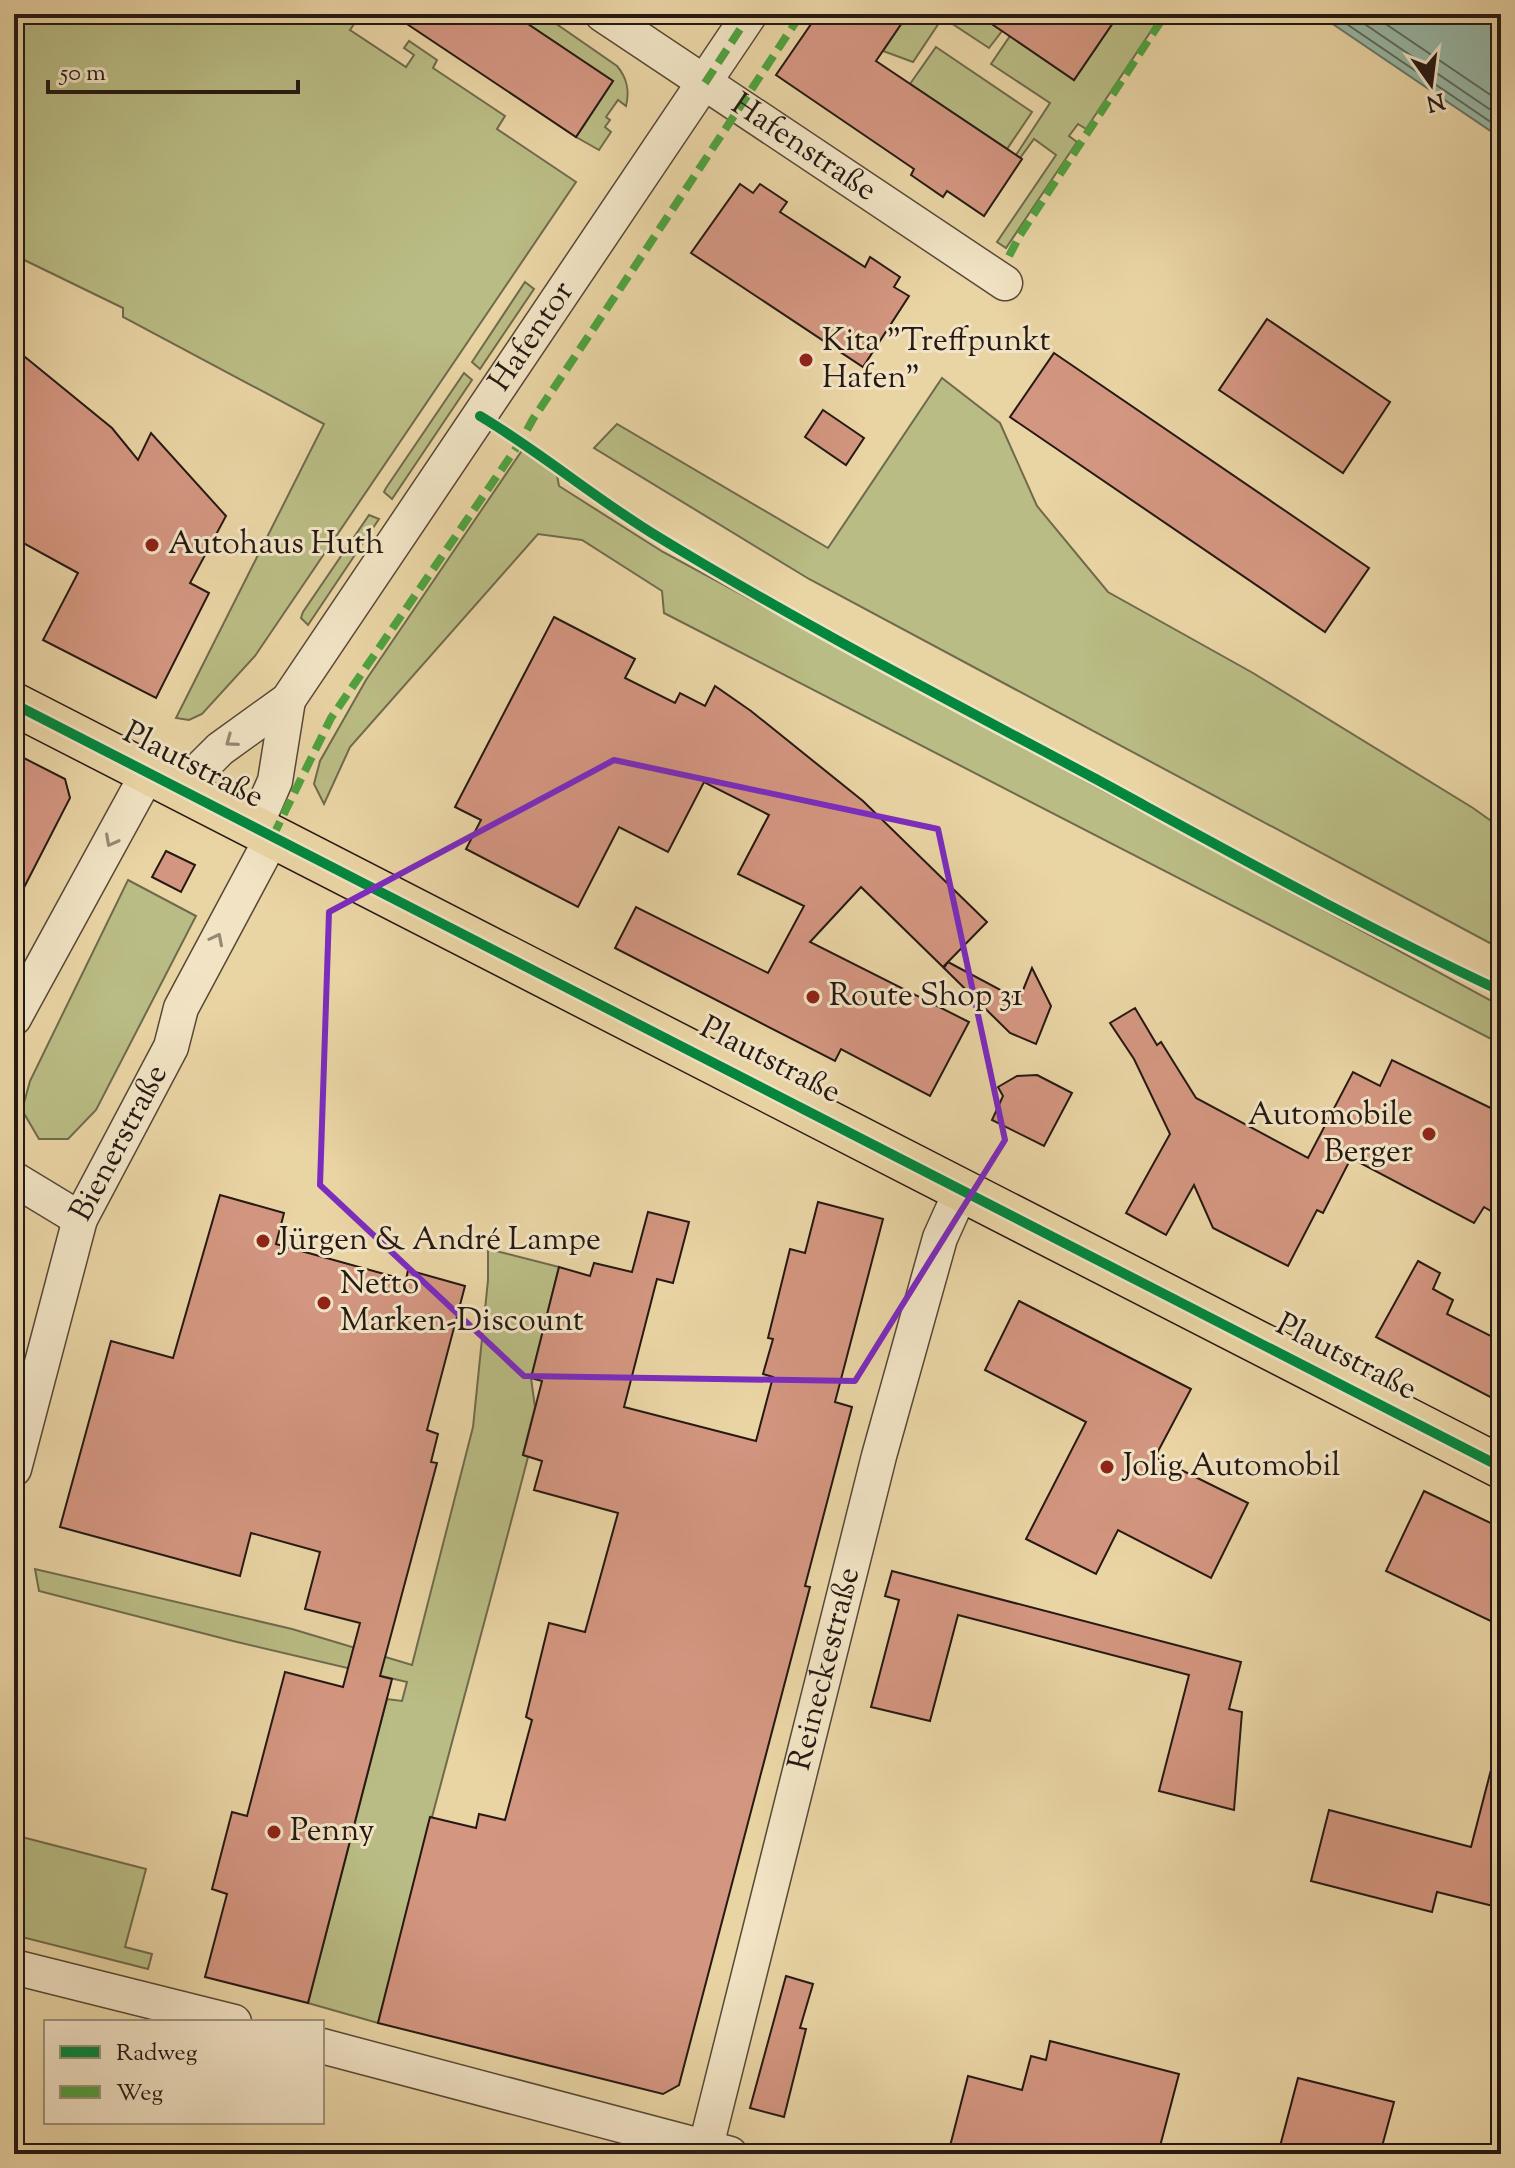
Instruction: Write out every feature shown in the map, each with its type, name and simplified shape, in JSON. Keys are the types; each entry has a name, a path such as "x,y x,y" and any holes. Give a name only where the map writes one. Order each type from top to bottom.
{"main road":[{"name":"Plautstraße","path":"14,704 1501,1467"}],"street":[{"name":"Hafenstraße","path":"602,14 1005,283"},
{"name":"Hafentor","path":"14,1018 164,781 220,749 288,700 750,14"},
{"name":"Hafentor","path":"264,831 288,700"},
{"name":"Bienerstraße","path":"14,1469 80,1219 171,1047 181,1008 264,831"},
{"path":"14,1179 80,1219"},
{"name":"Reineckestraße","path":"714,2152 879,1456 940,1238 962,1189"},
{"path":"14,1967 226,2020"},
{"path":"324,2047 714,2152"}],"highlighted area":[{"path":"614,760 938,829 1005,1140 855,1381 524,1376 320,1185 329,912"}],"green space":[{"path":"14,14 361,14 350,30 406,67 414,55 404,48 409,41 437,60 433,68 505,116 497,129 576,182 255,656 202,714 189,720 176,718 324,424 123,317 123,308 14,255"},
{"path":"513,14 542,14 617,66 628,89 626,106 618,100 606,117 610,120 605,127 611,132 599,150 576,137 613,81"},
{"path":"908,14 945,14 913,62 883,51"},
{"path":"958,14 977,14 1002,31 989,48 951,23"},
{"path":"1114,14 1139,14 1155,25 1086,129 1078,124 1069,136 1077,142 1006,248 997,242 1056,155 1034,139 1020,158 1016,155 1050,103 991,64 1010,36 1074,80 1117,17"},
{"path":"936,47 1032,112 1007,149 910,84"},
{"path":"525,282 534,289 480,369 472,362"},
{"path":"464,373 472,380 392,499 384,492 386,488"},
{"path":"942,378 1000,423 1037,506 1108,592 1253,673 1501,828 1501,949 809,579 594,448 617,424 828,548"},
{"path":"523,449 557,475 559,486 663,552 1501,1006 1501,1044 664,613 662,591 582,540 538,534 350,747 324,804 314,784 320,761 366,680"},
{"path":"369,515 379,519 308,625 301,618 303,612"},
{"path":"128,880 196,916 96,1110 68,1139 39,1139 22,1110 30,1081"},
{"path":"488,1249 559,1267 531,1378 535,1407 523,1454 528,1457 378,2023 308,2003 387,1699 402,1701 407,1682 39,1591 35,1569 292,1629 412,1665 473,1427 488,1280"},
{"path":"14,1835 146,1869 125,1947 152,1954 148,1969 14,1935"}],"water":[{"path":"1318,14 1501,14 1501,138"}],"building":[{"path":"392,14 513,14 613,81 576,137"},
{"path":"818,14 908,14 876,61 1022,159 984,216 947,191 943,197 911,175 914,169 776,75"},
{"path":"977,14 1119,14 1074,80"},
{"path":"740,184 753,193 760,184 787,202 780,212 865,267 870,257 900,277 894,287 909,296 863,367 691,253"},
{"path":"1267,319 1390,402 1343,473 1219,390"},
{"path":"14,348 112,428 138,460 151,433 226,516 190,583 209,593 156,698 43,640 78,573 14,538"},
{"path":"1054,353 1369,568 1325,632 1010,417"},
{"path":"823,410 864,438 846,465 805,437"},
{"path":"554,617 635,659 625,678 675,703 680,693 705,706 715,686 751,711 863,801 987,922 943,967 861,887 810,942 969,1022 930,1096 841,1049 835,1061 615,948 636,907 768,973 804,906 738,874 769,815 704,782 668,852 619,827 578,907 466,849 481,820 455,807"},
{"path":"14,753 65,779 70,798 14,907"},
{"path":"166,851 195,865 181,892 152,877"},
{"path":"948,962 1019,1000 1032,968 1051,1006 1036,1044 1010,1033 944,968"},
{"path":"1135,1008 1157,1045 1161,1042 1196,1098 1308,1158 1353,1072 1380,1086 1392,1060 1501,1113 1501,1217 1484,1207 1474,1223 1351,1158 1323,1213 1317,1210 1288,1266 1213,1228 1194,1185 1166,1235 1126,1213 1170,1134 1134,1059 1110,1023"},
{"path":"1037,1075 1072,1093 1044,1146 992,1120 1003,1096 998,1087 1017,1076"},
{"path":"220,1195 284,1213 276,1244 406,1280 408,1270 465,1286 427,1430 438,1434 431,1462 437,1463 380,1676 392,1679 308,2003 205,1977 227,1894 212,1889 232,1812 247,1816 285,1672 343,1687 360,1623 305,1609 320,1552 251,1533 240,1576 60,1527 111,1341 173,1358"},
{"path":"818,1202 883,1219 835,1402 852,1407 805,1586 810,1587 679,2085 663,2094 378,2023 430,1817 476,1828 479,1814 505,1820 532,1720 526,1717 549,1623 585,1632 618,1513 534,1490 542,1461 523,1455 542,1381 531,1378 559,1267 590,1276 594,1263 632,1272 648,1212 689,1222 673,1283 657,1279 624,1407 756,1441 773,1377 763,1374 773,1339 768,1338 790,1249 805,1253"},
{"path":"1418,1261 1440,1273 1433,1289 1453,1300 1447,1314 1501,1341 1501,1380 1492,1398 1376,1337"},
{"path":"1019,1301 1191,1389 1155,1457 1248,1503 1211,1578 1118,1530 1096,1574 1026,1539 1086,1422 985,1370"},
{"path":"1424,1491 1501,1528 1501,1626 1386,1571"},
{"path":"892,1571 1241,1662 1229,1709 1242,1712 1234,1810 1159,1791 1189,1675 958,1615 930,1721 871,1707 899,1600 885,1596"},
{"path":"1492,1766 1501,1767 1501,1908 1437,1892 1432,1912 1311,1881 1329,1810 1471,1847"},
{"path":"786,1976 813,1984 800,2028 806,2029 784,2117 750,2108"},
{"path":"1050,2041 1179,2074 1158,2154 948,2154 968,2076 1022,2090 1031,2056 1046,2060"},
{"path":"1298,2078 1394,2102 1380,2154 1278,2154"}],"marked path":[{"path":"705,83 750,14"},
{"path":"273,836 331,718 521,441 801,14"},
{"path":"1009,256 1161,21 1159,14"}],"cycle path":[{"path":"480,416 637,524 767,601 1296,888 1501,991"},
{"path":"14,704 1501,1467"}],"place":[{"name":"Kita \"Treffpunkt Hafen\"","path":"806,360"},
{"name":"Autohaus Huth","path":"152,545"},
{"name":"Route Shop 31","path":"813,997"},
{"name":"Automobile Berger","path":"1429,1134"},
{"name":"Jürgen & André Lampe","path":"263,1241"},
{"name":"Netto Marken-Discount","path":"324,1303"},
{"name":"Jolig Automobil","path":"1107,1467"},
{"name":"Penny","path":"274,1832"}]}
